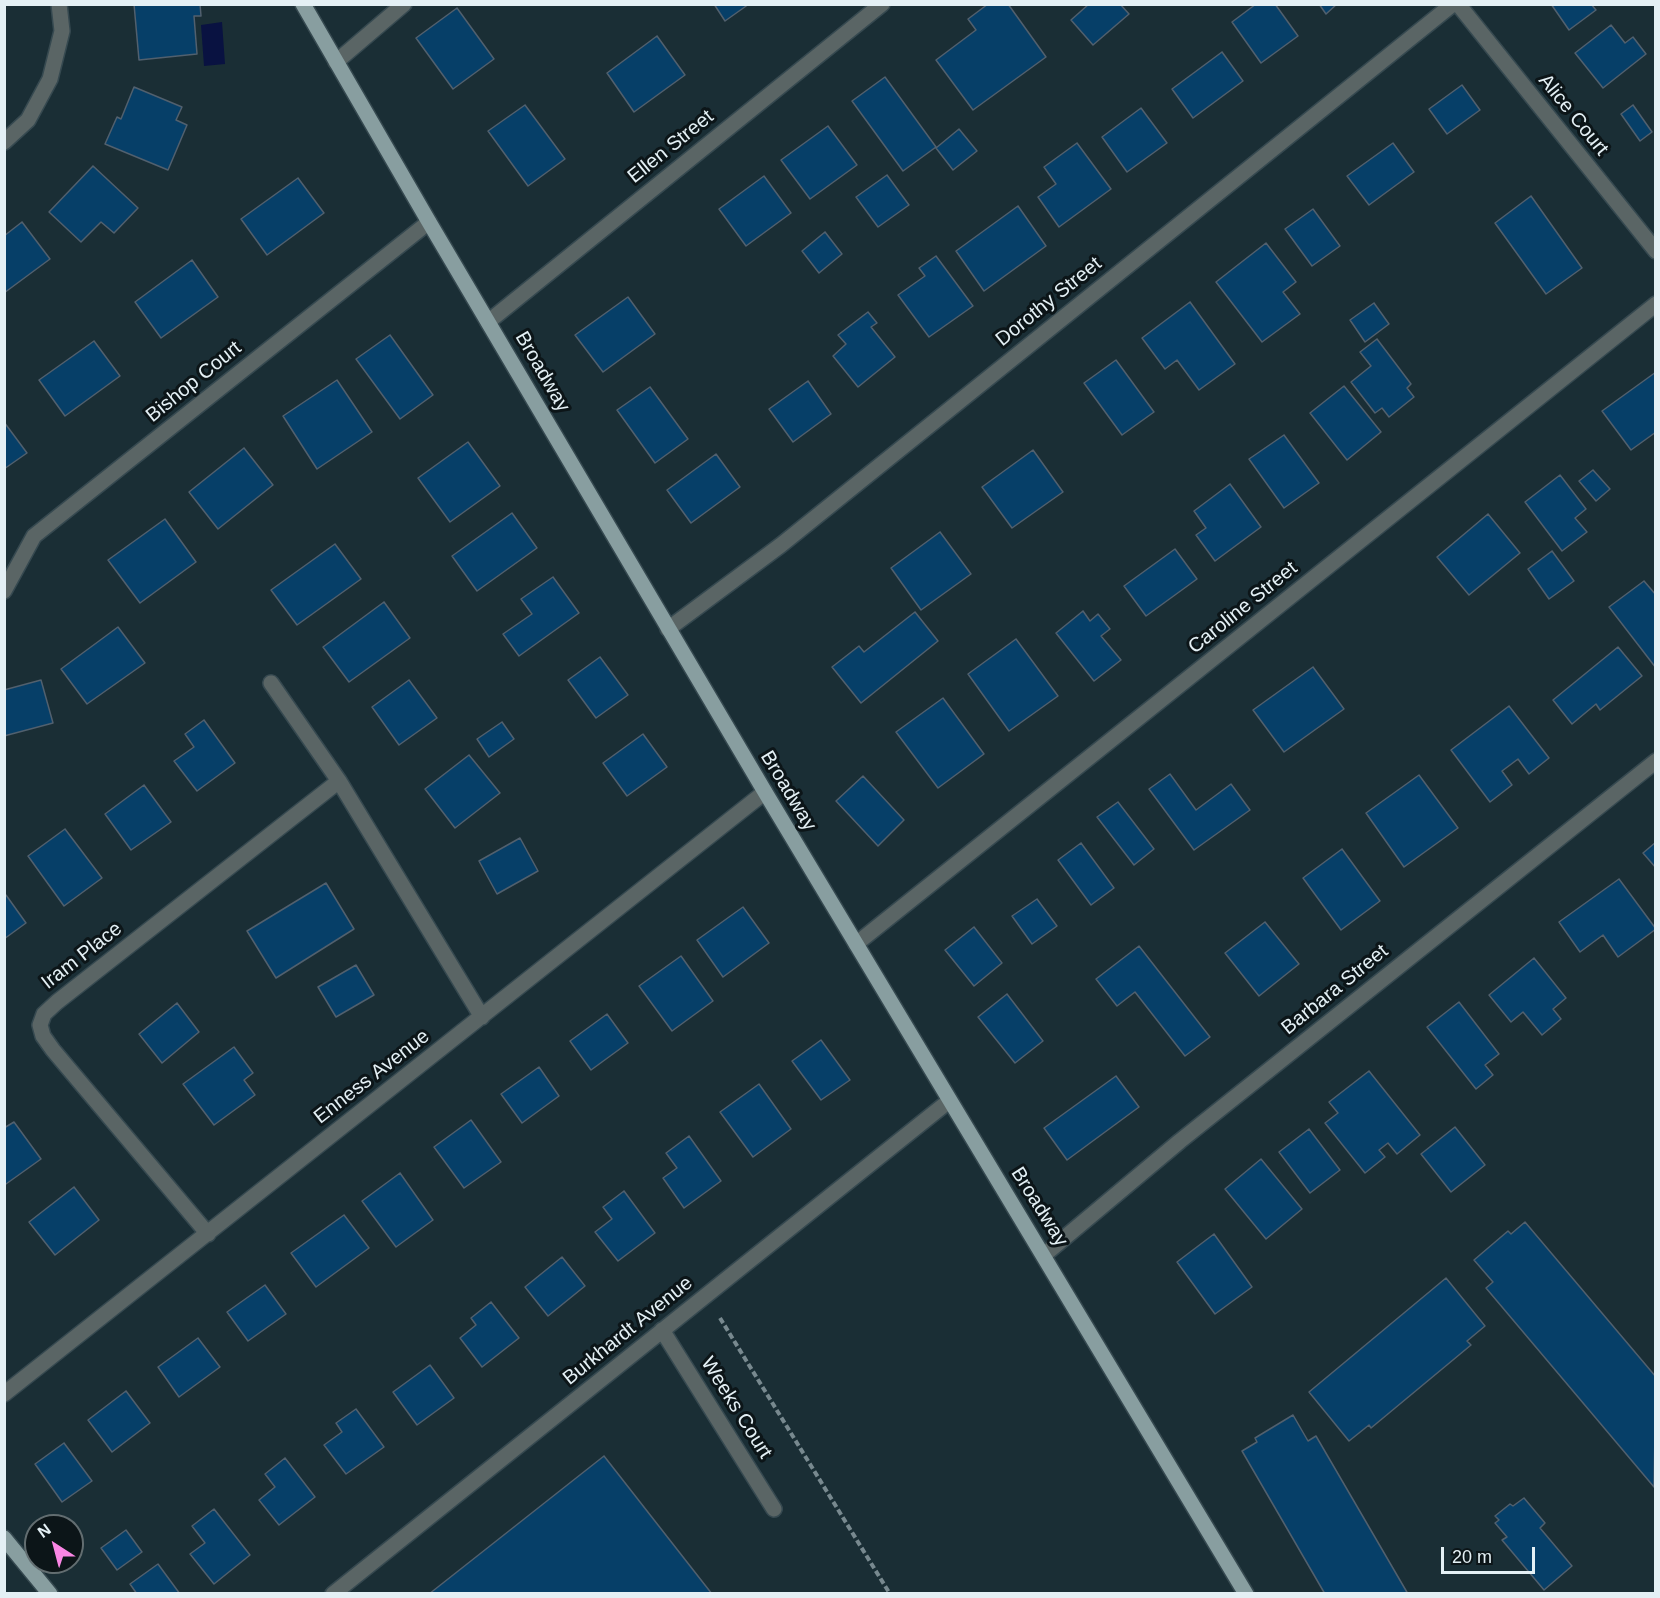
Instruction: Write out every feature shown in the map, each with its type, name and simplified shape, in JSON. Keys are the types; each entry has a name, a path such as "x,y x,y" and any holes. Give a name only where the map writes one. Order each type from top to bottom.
{"main road":[{"name":"Broadway","path":"303,4 668,629 1246,1593"},
{"path":"4,1538 50,1593"}],"street":[{"path":"4,142 27,120 50,79 62,32 58,4"},
{"path":"336,62 404,4"},
{"name":"Ellen Street","path":"488,322 882,4"},
{"name":"Alice Court","path":"1455,4 1656,251"},
{"name":"Dorothy Street","path":"668,629 781,544 1455,4"},
{"name":"Bishop Court","path":"4,591 34,536 429,222"},
{"name":"Caroline Street","path":"856,944 1656,304"},
{"path":"271,683 339,781 482,1017"},
{"name":"Barbara Street","path":"1044,1255 1180,1141 1656,760"},
{"name":"Iram Place","path":"208,1234 53,1050 43,1036 40,1025 44,1014 57,1002 339,781"},
{"name":"Enness Avenue","path":"4,1394 765,792"},
{"name":"Burkhardt Avenue","path":"333,1593 949,1101"},
{"name":"Weeks Court","path":"662,1330 774,1509"}],"path":[{"path":"720,1318 890,1593"}],"shaded area":[{"path":"222,22 225,64 204,66 201,25"}],"building":[{"path":"134,4 200,4 201,16 194,16 197,54 139,60"},
{"path":"714,4 749,4 725,21"},
{"path":"988,4 1008,4 1046,57 973,110 936,60 976,30 968,19"},
{"path":"1089,4 1120,4 1129,14 1093,45 1071,20"},
{"path":"1256,4 1275,4 1298,36 1261,63 1232,22"},
{"path":"1319,4 1337,4 1326,14"},
{"path":"1551,4 1591,4 1596,10 1569,30"},
{"path":"457,8 494,59 453,89 416,38"},
{"path":"1611,25 1625,43 1633,37 1646,54 1603,88 1575,53"},
{"path":"657,36 685,75 634,112 607,73"},
{"path":"1222,52 1243,81 1193,118 1172,89"},
{"path":"885,77 936,147 903,171 852,101"},
{"path":"1462,85 1480,110 1447,134 1429,109"},
{"path":"134,87 182,107 176,120 187,125 168,170 105,144 117,117 121,119"},
{"path":"525,105 565,159 528,186 488,131"},
{"path":"1633,105 1652,132 1640,141 1621,114"},
{"path":"1141,108 1167,143 1127,172 1102,137"},
{"path":"828,126 857,165 810,199 781,160"},
{"path":"959,129 977,151 953,170 936,148"},
{"path":"1077,143 1111,189 1059,227 1038,197 1056,184 1044,167"},
{"path":"1393,143 1414,172 1369,205 1347,176"},
{"path":"93,166 138,208 114,233 101,222 81,242 49,212"},
{"path":"887,175 909,205 878,227 856,197"},
{"path":"764,176 791,213 746,246 719,209"},
{"path":"298,178 324,213 267,255 241,219"},
{"path":"1531,196 1582,268 1546,294 1495,223"},
{"path":"1018,206 1046,246 984,291 956,251"},
{"path":"1313,209 1340,246 1312,266 1285,229"},
{"path":"22,222 50,259 4,293 4,236"},
{"path":"825,232 842,254 819,273 802,251"},
{"path":"1266,243 1296,282 1283,292 1300,314 1262,342 1216,282"},
{"path":"936,256 973,306 929,337 898,295 925,276 919,268"},
{"path":"192,260 218,297 161,338 135,302"},
{"path":"628,297 655,334 603,372 575,335"},
{"path":"1190,302 1235,364 1199,390 1177,360 1165,369 1142,338"},
{"path":"1374,303 1389,324 1365,342 1350,320"},
{"path":"868,312 877,323 871,327 895,357 858,387 833,356 846,344 838,335"},
{"path":"390,335 433,395 400,419 356,359"},
{"path":"1377,339 1411,384 1407,388 1414,397 1389,417 1382,408 1375,413 1351,382 1371,366 1360,352"},
{"path":"94,341 120,376 65,416 39,380"},
{"path":"1116,360 1154,412 1122,435 1084,383"},
{"path":"1656,372 1656,432 1631,450 1602,411"},
{"path":"337,380 372,432 317,469 283,416"},
{"path":"808,381 831,414 793,442 769,409"},
{"path":"1344,386 1381,432 1347,460 1310,413"},
{"path":"650,387 688,439 655,463 617,410"},
{"path":"4,422 27,453 4,469"},
{"path":"1284,435 1319,483 1284,508 1249,459"},
{"path":"468,442 500,486 450,522 418,478"},
{"path":"244,448 273,485 218,529 189,492"},
{"path":"1033,450 1063,492 1012,528 982,487"},
{"path":"716,454 740,487 691,523 667,490"},
{"path":"1593,470 1610,489 1596,501 1579,481"},
{"path":"1560,475 1586,509 1575,518 1587,532 1562,551 1525,502"},
{"path":"1230,484 1261,527 1215,561 1196,535 1206,528 1194,511"},
{"path":"512,513 537,548 477,591 452,556"},
{"path":"1488,514 1520,553 1469,595 1437,557"},
{"path":"165,519 196,562 140,603 108,560"},
{"path":"940,532 971,574 921,610 891,568"},
{"path":"335,544 361,579 297,625 271,590"},
{"path":"1175,549 1197,579 1146,616 1124,586"},
{"path":"1552,551 1574,581 1549,599 1528,569"},
{"path":"553,577 579,613 519,656 503,634 532,614 521,599"},
{"path":"1644,581 1656,595 1656,668 1609,607"},
{"path":"384,602 410,638 349,682 323,647"},
{"path":"1083,611 1090,621 1098,614 1110,629 1101,636 1121,660 1094,681 1056,633"},
{"path":"915,612 938,641 861,703 832,667 859,646 864,652"},
{"path":"118,627 145,663 87,704 61,669"},
{"path":"1016,639 1058,696 1009,731 968,674"},
{"path":"1618,647 1642,676 1600,710 1596,704 1572,724 1553,700"},
{"path":"600,657 628,695 596,718 568,680"},
{"path":"1313,667 1344,709 1284,752 1253,710"},
{"path":"41,680 53,723 4,736 4,690"},
{"path":"409,680 437,718 399,745 372,707"},
{"path":"943,698 984,754 938,788 896,732"},
{"path":"1509,706 1549,758 1529,774 1518,759 1502,771 1512,785 1490,802 1451,750"},
{"path":"204,720 235,763 197,791 174,761 194,747 185,734"},
{"path":"502,722 514,739 489,757 477,739"},
{"path":"643,734 667,767 627,796 603,763"},
{"path":"469,755 500,793 455,828 425,789"},
{"path":"1170,774 1196,810 1231,784 1250,810 1194,850 1149,789"},
{"path":"1419,775 1458,828 1404,867 1366,813"},
{"path":"863,776 904,820 878,846 836,801"},
{"path":"144,785 171,822 131,850 105,814"},
{"path":"1118,802 1154,849 1134,865 1097,817"},
{"path":"65,829 102,878 64,906 28,856"},
{"path":"520,838 538,871 497,894 479,861"},
{"path":"1656,842 1656,868 1643,853"},
{"path":"1081,843 1114,888 1091,905 1058,860"},
{"path":"1342,849 1380,901 1341,930 1303,878"},
{"path":"1619,879 1656,929 1618,957 1603,935 1580,952 1559,922"},
{"path":"326,883 354,929 276,978 247,931"},
{"path":"6,895 26,923 4,939 4,896"},
{"path":"1037,899 1057,926 1032,944 1012,916"},
{"path":"743,907 769,943 723,977 697,940"},
{"path":"1265,922 1299,964 1259,996 1225,953"},
{"path":"974,927 1002,963 974,986 945,950"},
{"path":"1139,946 1210,1037 1185,1056 1135,992 1117,1006 1096,979"},
{"path":"681,956 713,1001 672,1031 639,986"},
{"path":"1534,958 1566,998 1553,1009 1561,1019 1542,1035 1523,1012 1511,1022 1489,995"},
{"path":"356,965 374,995 336,1017 318,987"},
{"path":"1007,994 1043,1041 1015,1063 978,1017"},
{"path":"1459,1002 1499,1054 1485,1065 1493,1075 1476,1089 1427,1027"},
{"path":"177,1003 199,1032 162,1063 139,1034"},
{"path":"607,1014 628,1043 591,1070 570,1041"},
{"path":"821,1040 850,1080 821,1100 792,1061"},
{"path":"234,1047 253,1073 244,1080 255,1095 214,1125 183,1084"},
{"path":"539,1067 559,1096 522,1123 501,1094"},
{"path":"1369,1071 1420,1135 1397,1154 1388,1143 1379,1150 1385,1157 1365,1173 1325,1123 1338,1113 1329,1102"},
{"path":"1116,1076 1139,1107 1067,1160 1044,1128"},
{"path":"759,1084 791,1129 753,1157 720,1112"},
{"path":"471,1120 501,1162 464,1188 434,1147"},
{"path":"14,1122 41,1159 6,1184 4,1182 4,1128"},
{"path":"1455,1127 1485,1165 1451,1192 1421,1154"},
{"path":"1309,1129 1340,1170 1310,1193 1279,1152"},
{"path":"689,1136 721,1181 684,1208 663,1178 677,1168 666,1153"},
{"path":"1261,1159 1302,1209 1266,1239 1225,1189"},
{"path":"400,1173 433,1220 396,1247 362,1201"},
{"path":"74,1187 99,1220 55,1255 29,1222"},
{"path":"624,1191 655,1233 618,1261 595,1232 612,1219 603,1207"},
{"path":"344,1215 369,1248 316,1287 291,1253"},
{"path":"1525,1222 1656,1377 1654,1487 1486,1288 1493,1282 1474,1260 1508,1231 1511,1234"},
{"path":"1214,1234 1252,1287 1215,1314 1177,1262"},
{"path":"562,1257 585,1286 548,1316 525,1287"},
{"path":"1446,1278 1485,1326 1467,1341 1471,1345 1371,1428 1369,1425 1349,1441 1309,1392"},
{"path":"265,1285 286,1314 248,1341 227,1312"},
{"path":"491,1302 519,1338 482,1367 460,1338 476,1325 471,1318"},
{"path":"198,1338 220,1367 179,1397 158,1367"},
{"path":"430,1365 454,1398 417,1425 393,1392"},
{"path":"126,1391 150,1423 112,1452 88,1420"},
{"path":"356,1409 384,1447 346,1474 324,1445 342,1432 336,1423"},
{"path":"1293,1415 1308,1441 1316,1436 1408,1594 1325,1594 1242,1451 1257,1442 1255,1438"},
{"path":"64,1443 92,1481 62,1502 35,1464"},
{"path":"604,1456 712,1594 429,1594"},
{"path":"285,1458 315,1497 279,1525 259,1500 275,1487 265,1474"},
{"path":"1524,1498 1545,1523 1540,1528 1572,1566 1544,1590 1502,1540 1507,1537 1495,1523 1499,1520 1495,1516 1510,1504 1513,1506"},
{"path":"214,1509 250,1555 214,1584 190,1554 205,1543 192,1526"},
{"path":"126,1530 142,1552 117,1570 101,1548"},
{"path":"158,1564 180,1594 137,1594 130,1584"}]}
